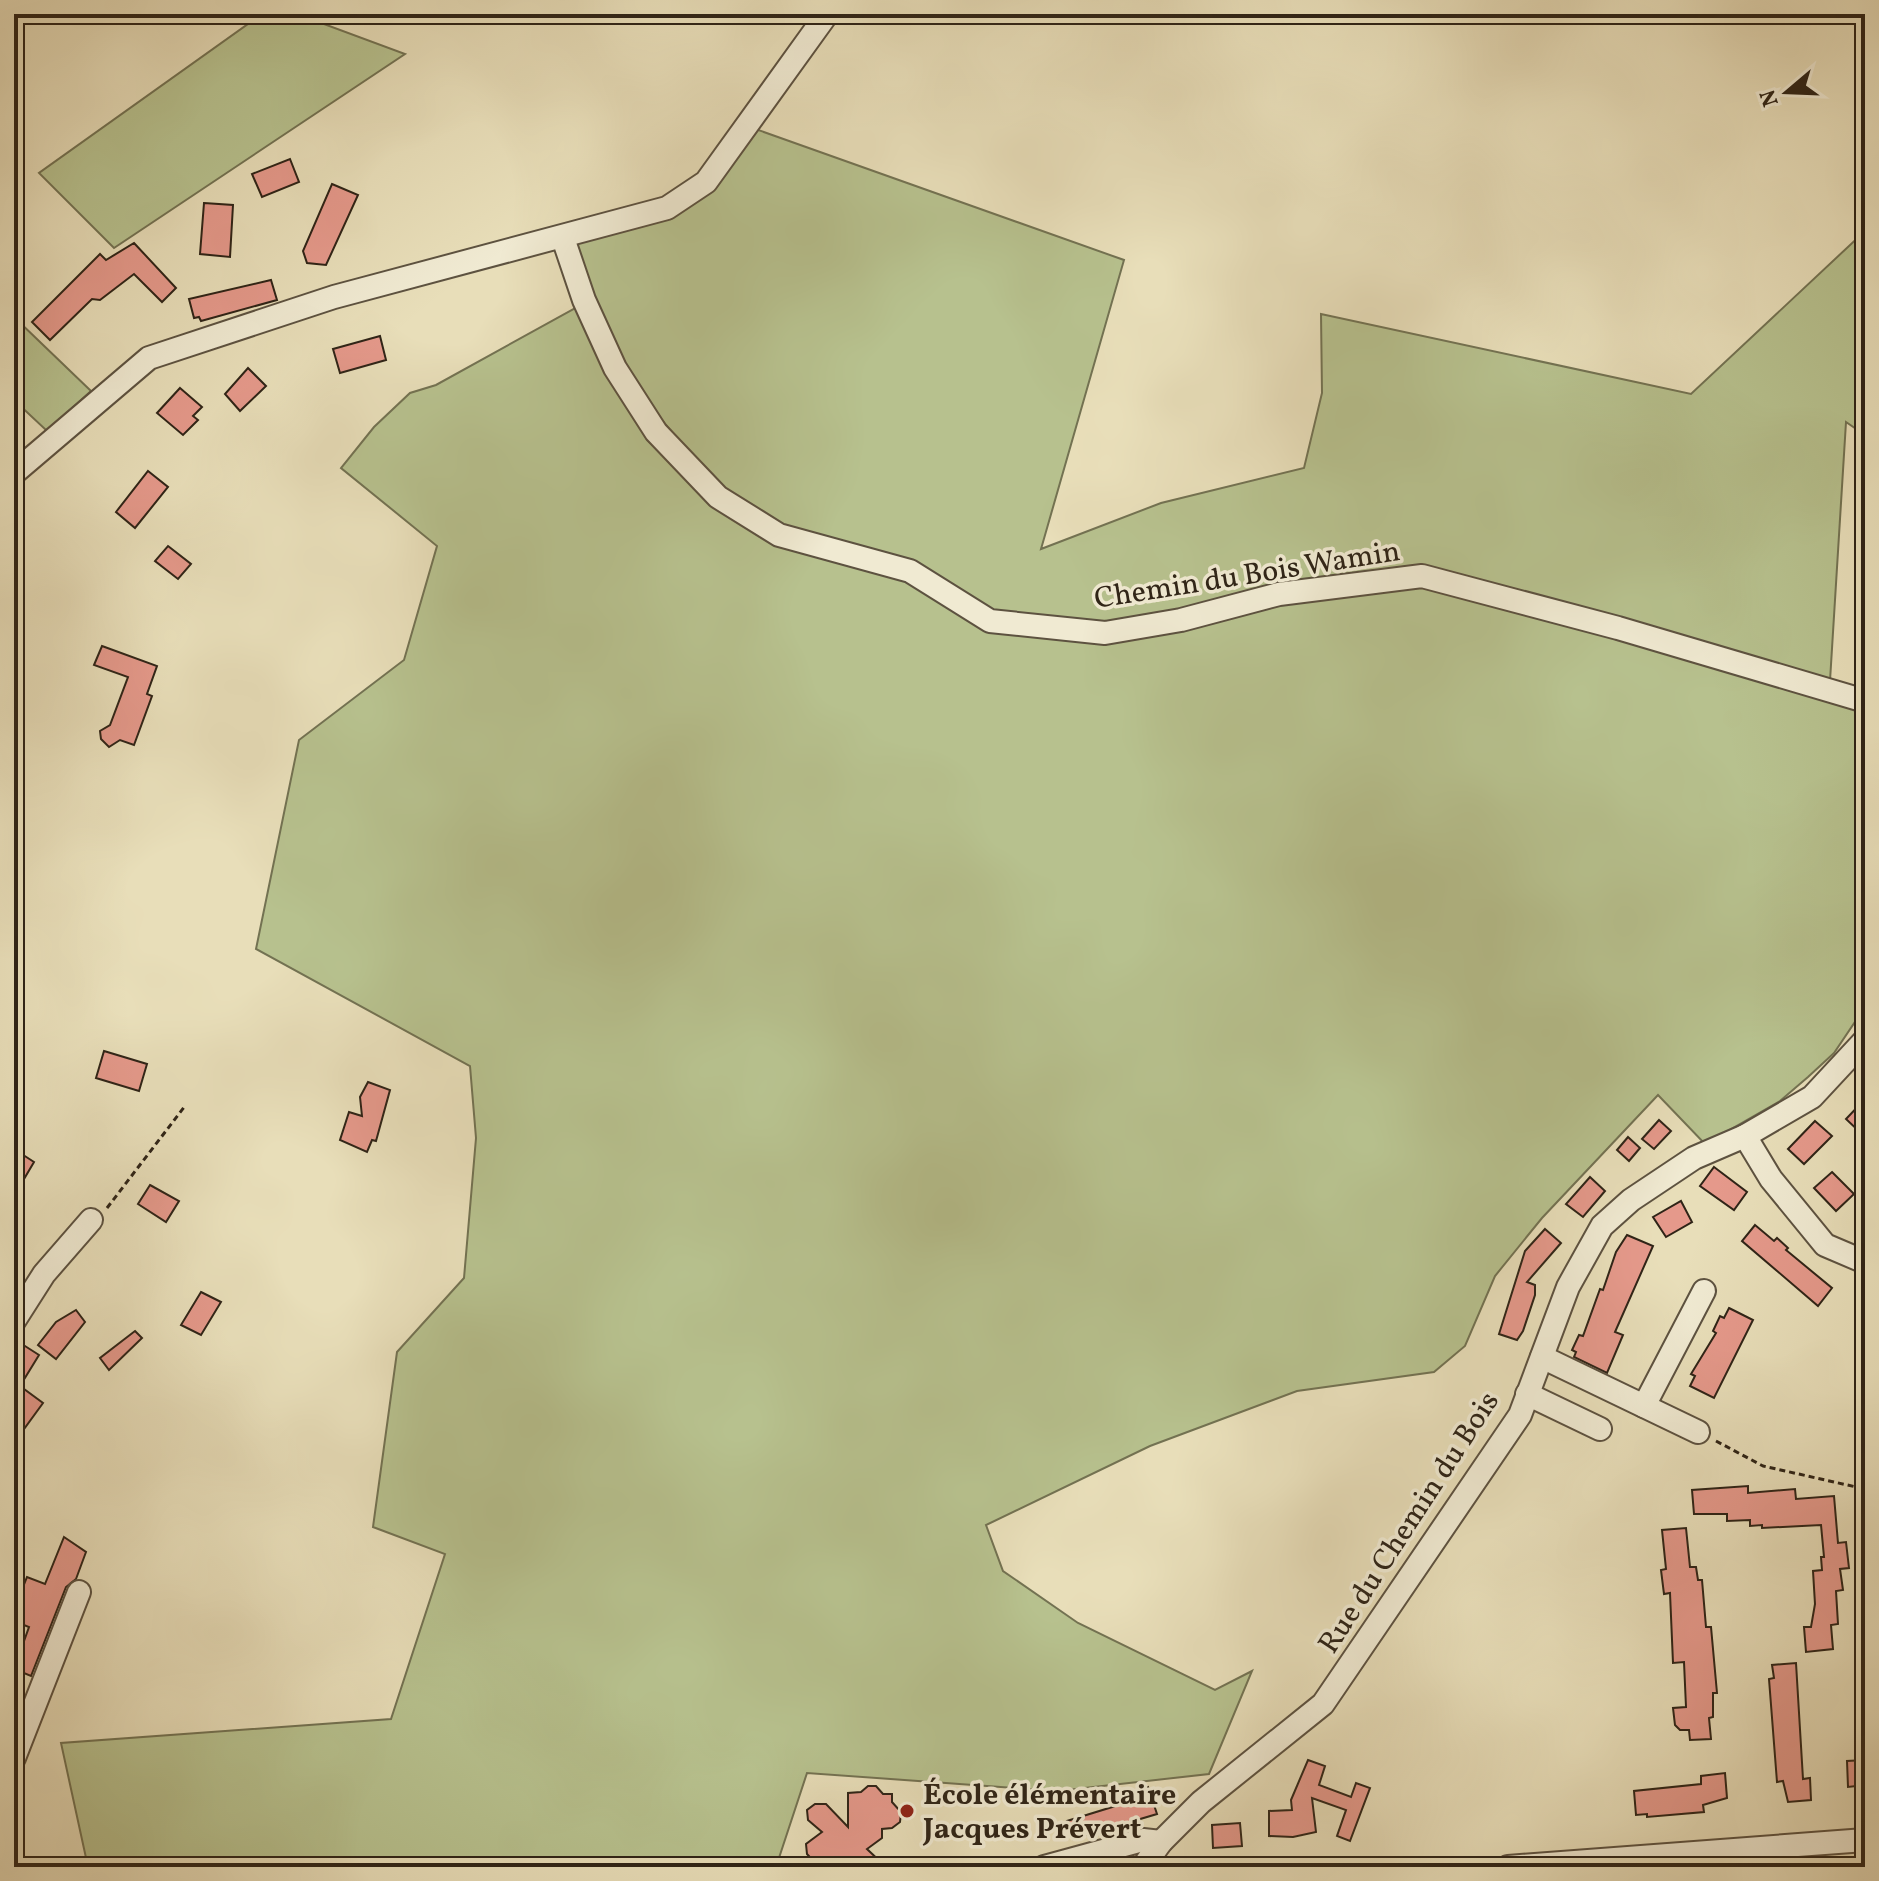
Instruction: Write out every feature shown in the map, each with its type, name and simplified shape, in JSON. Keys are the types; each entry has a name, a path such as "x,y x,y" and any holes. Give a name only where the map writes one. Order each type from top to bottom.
{"street":[{"path":"14,473 149,358 334,297 667,208 706,182 827,14"},
{"name":"Chemin du Bois Wamin","path":"563,238 584,300 615,368 656,432 718,497 779,535 910,571 990,621 1105,633 1181,620 1279,594 1422,576 1618,628 1865,701"},
{"name":"Rue du Chemin du Bois","path":"1143,1867 1161,1842 1201,1802 1323,1704 1520,1415 1568,1287 1602,1226 1631,1200 1694,1158 1745,1136 1812,1097 1865,1040"},
{"path":"1745,1136 1771,1179 1825,1245 1865,1262"},
{"path":"14,1321 44,1274 91,1220"},
{"path":"1644,1406 1704,1291"},
{"path":"1542,1357 1698,1432"},
{"path":"1527,1394 1600,1429"},
{"path":"14,1758 79,1592"},
{"path":"1044,1867 1143,1840 1161,1842"},
{"path":"1508,1867 1865,1840"}],"path":[{"path":"91,1220 110,1206 185,1106"},
{"path":"1698,1432 1763,1466 1865,1489"}],"green space":[{"path":"262,14 297,14 405,54 114,248 39,173"},
{"path":"747,126 1124,260 1041,549 1161,503 1304,468 1322,393 1321,314 1691,394 1865,231 1865,435 1846,422 1829,697 1865,709 1865,1007 1834,1053 1780,1101 1705,1144 1658,1095 1542,1218 1495,1276 1465,1346 1434,1372 1297,1391 1150,1446 986,1525 1003,1571 1078,1623 1215,1690 1252,1671 1209,1774 1058,1791 807,1773 776,1867 88,1867 61,1743 391,1719 445,1554 373,1527 397,1352 464,1278 476,1138 470,1066 256,949 299,740 404,660 437,546 341,468 374,427 410,393 436,385 577,307 647,440 711,500 774,542 905,577 950,604 957,591 907,561 783,527 720,491 643,397 588,295 572,240 681,209 727,166"},
{"path":"14,317 91,391 47,431 14,400"}],"building":[{"path":"290,159 299,182 262,197 252,174"},
{"path":"332,184 358,195 326,265 307,263 303,251"},
{"path":"204,203 233,205 230,257 200,254"},
{"path":"134,243 176,288 162,302 134,274 100,300 92,299 50,340 32,322 100,254 106,260"},
{"path":"271,280 277,300 201,321 199,317 194,318 189,299"},
{"path":"380,336 386,360 340,373 333,349"},
{"path":"248,368 266,386 240,411 225,394"},
{"path":"180,388 202,407 193,416 198,420 183,435 157,413"},
{"path":"148,471 168,487 135,528 116,512"},
{"path":"168,546 191,564 178,579 155,561"},
{"path":"102,646 157,666 147,694 152,696 134,745 120,740 109,747 101,739 100,731 110,725 128,677 94,665"},
{"path":"104,1051 147,1064 139,1091 96,1078"},
{"path":"368,1082 390,1090 376,1141 372,1140 367,1152 340,1140 349,1112 362,1116 360,1097"},
{"path":"1865,1099 1865,1137 1846,1119"},
{"path":"1659,1120 1671,1131 1654,1149 1642,1139"},
{"path":"1815,1121 1832,1136 1804,1164 1788,1149"},
{"path":"1628,1137 1640,1148 1629,1161 1617,1150"},
{"path":"14,1149 34,1162 14,1196"},
{"path":"1714,1167 1747,1192 1734,1210 1700,1186"},
{"path":"1832,1172 1854,1194 1836,1211 1814,1188"},
{"path":"1590,1177 1605,1191 1583,1217 1566,1204"},
{"path":"150,1185 179,1201 166,1222 138,1204"},
{"path":"1681,1201 1692,1222 1666,1237 1653,1217"},
{"path":"1755,1225 1774,1241 1777,1238 1788,1248 1786,1250 1832,1288 1818,1306 1742,1241"},
{"path":"1545,1229 1561,1243 1527,1282 1535,1285 1535,1295 1523,1331 1517,1340 1499,1334 1525,1251"},
{"path":"1627,1235 1653,1246 1615,1332 1623,1335 1607,1373 1574,1357 1576,1352 1572,1350 1579,1335 1583,1336 1616,1252"},
{"path":"201,1292 221,1302 201,1335 181,1325"},
{"path":"1729,1308 1753,1320 1714,1398 1690,1386 1695,1376 1691,1374 1716,1333 1713,1331 1720,1316 1724,1318"},
{"path":"76,1310 85,1322 56,1359 38,1345 56,1322"},
{"path":"135,1331 142,1338 109,1370 100,1358"},
{"path":"14,1339 39,1355 20,1386 43,1403 24,1429 14,1422"},
{"path":"1748,1486 1748,1493 1795,1489 1796,1499 1834,1496 1838,1543 1846,1542 1849,1568 1840,1569 1843,1590 1836,1591 1838,1624 1831,1625 1833,1649 1806,1652 1804,1627 1811,1627 1815,1604 1813,1571 1822,1570 1821,1557 1824,1557 1821,1525 1762,1528 1762,1525 1750,1526 1750,1520 1727,1521 1727,1514 1694,1514 1692,1490"},
{"path":"1686,1528 1690,1567 1696,1567 1698,1580 1702,1580 1706,1627 1711,1627 1717,1693 1713,1693 1713,1717 1709,1718 1711,1739 1690,1740 1689,1730 1680,1730 1675,1725 1673,1708 1686,1707 1684,1662 1673,1663 1670,1593 1664,1594 1661,1570 1666,1569 1662,1530"},
{"path":"64,1537 86,1552 76,1579 66,1587 31,1676 14,1669 29,1627 14,1621 14,1610 27,1577 45,1584"},
{"path":"1796,1663 1803,1779 1810,1778 1811,1800 1788,1802 1783,1781 1777,1782 1769,1679 1774,1678 1772,1665"},
{"path":"1308,1760 1325,1766 1319,1785 1351,1797 1356,1783 1370,1788 1350,1841 1337,1836 1346,1810 1312,1798 1316,1832 1293,1837 1269,1836 1269,1811 1292,1810 1291,1800"},
{"path":"1865,1760 1865,1785 1848,1787 1847,1761"},
{"path":"1725,1773 1727,1798 1703,1805 1704,1812 1647,1817 1647,1814 1636,1815 1634,1791 1701,1784 1701,1776"},
{"path":"868,1786 876,1786 883,1794 892,1794 892,1802 901,1812 900,1822 892,1828 882,1829 882,1838 867,1849 886,1867 819,1867 807,1854 806,1844 822,1832 808,1820 807,1810 815,1804 826,1804 848,1827 848,1793 861,1792"},
{"path":"1148,1787 1157,1814 1073,1839 1067,1821 1122,1804 1120,1796"},
{"path":"1240,1823 1242,1846 1213,1848 1212,1825"}],"place":[{"name":"École élémentaire Jacques Prévert","path":"907,1811"}]}
